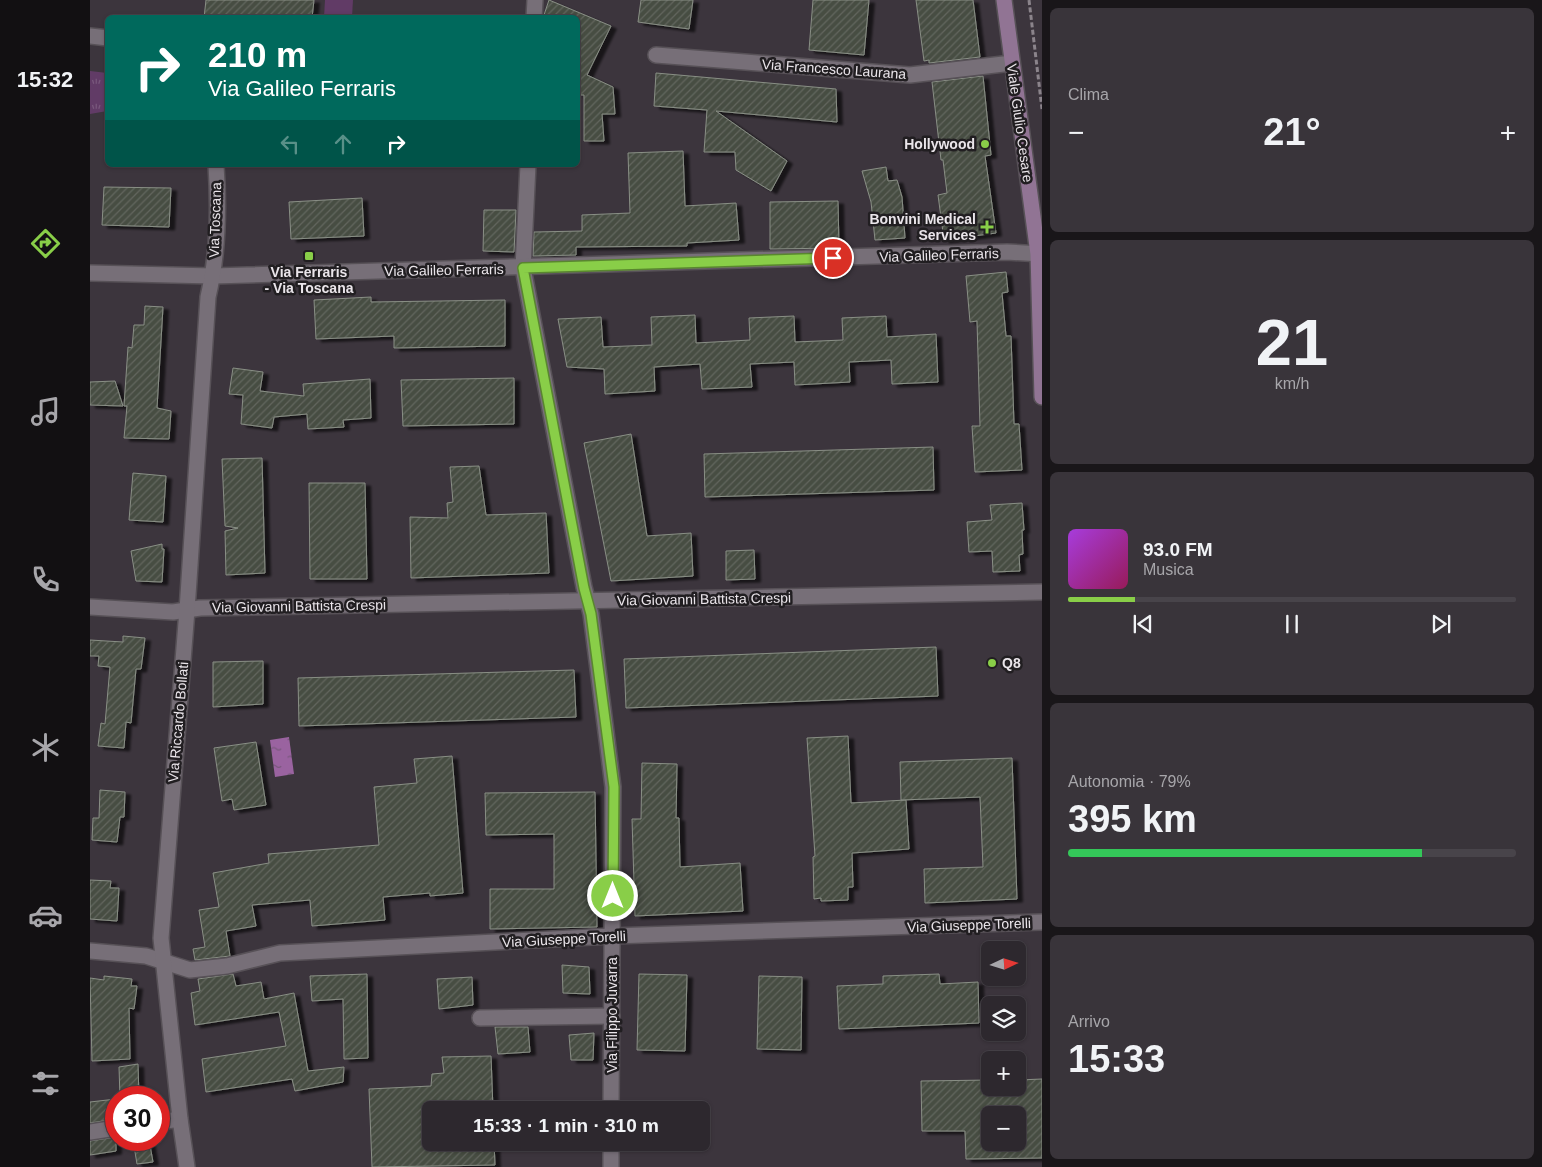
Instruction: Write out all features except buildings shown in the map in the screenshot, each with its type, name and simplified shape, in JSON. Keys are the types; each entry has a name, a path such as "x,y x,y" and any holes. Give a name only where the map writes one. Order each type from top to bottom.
{"main road":[{"name":"Viale Giulio Cesare","path":"1004,0 1040,254 1042,397"}],"street":[{"path":"534,15 535,0"},
{"path":"90,36 105,38"},
{"name":"Via Francesco Laurana","path":"656,54 910,75 1012,63"},
{"name":"Via Toscana","path":"213,276 218,199 216,167"},
{"name":"Via Filippo Juvarra","path":"528,167 523,268 591,614 614,787 611,1101"},
{"name":"Via Galileo Ferraris","path":"90,274 213,276 1007,252 1040,254"},
{"name":"Via Riccardo Bollati","path":"187,1167 180,1119 161,938 187,610 208,297 213,276"},
{"name":"Via Giovanni Battista Crespi","path":"90,607 174,612 187,610 1042,592"},
{"name":"Via Giuseppe Torelli","path":"90,951 146,956 163,964 190,970 227,966 280,953 612,936 1042,922"},
{"path":"480,1018 612,1016"},
{"path":"170,1120 180,1119"},
{"path":"90,1132 105,1130"},
{"path":"611,1151 611,1167"}],"path":[{"path":"1029,0 1042,108"}],"green space":[{"path":"325,0 353,0 352,15 324,15"},
{"path":"90,71 105,73 105,111 90,114"}],"water":[{"path":"289,737 294,774 275,777 270,740"}],"place":[{"name":"Hollywood","path":"985,144"},
{"name":"Bonvini Medical Services","path":"987,227"},
{"name":"Via Ferraris - Via Toscana","path":"309,256"},
{"name":"Q8","path":"992,663"}],"route":[{"path":"613,896 614,787 591,614 584,588 523,268 833,258"}]}
